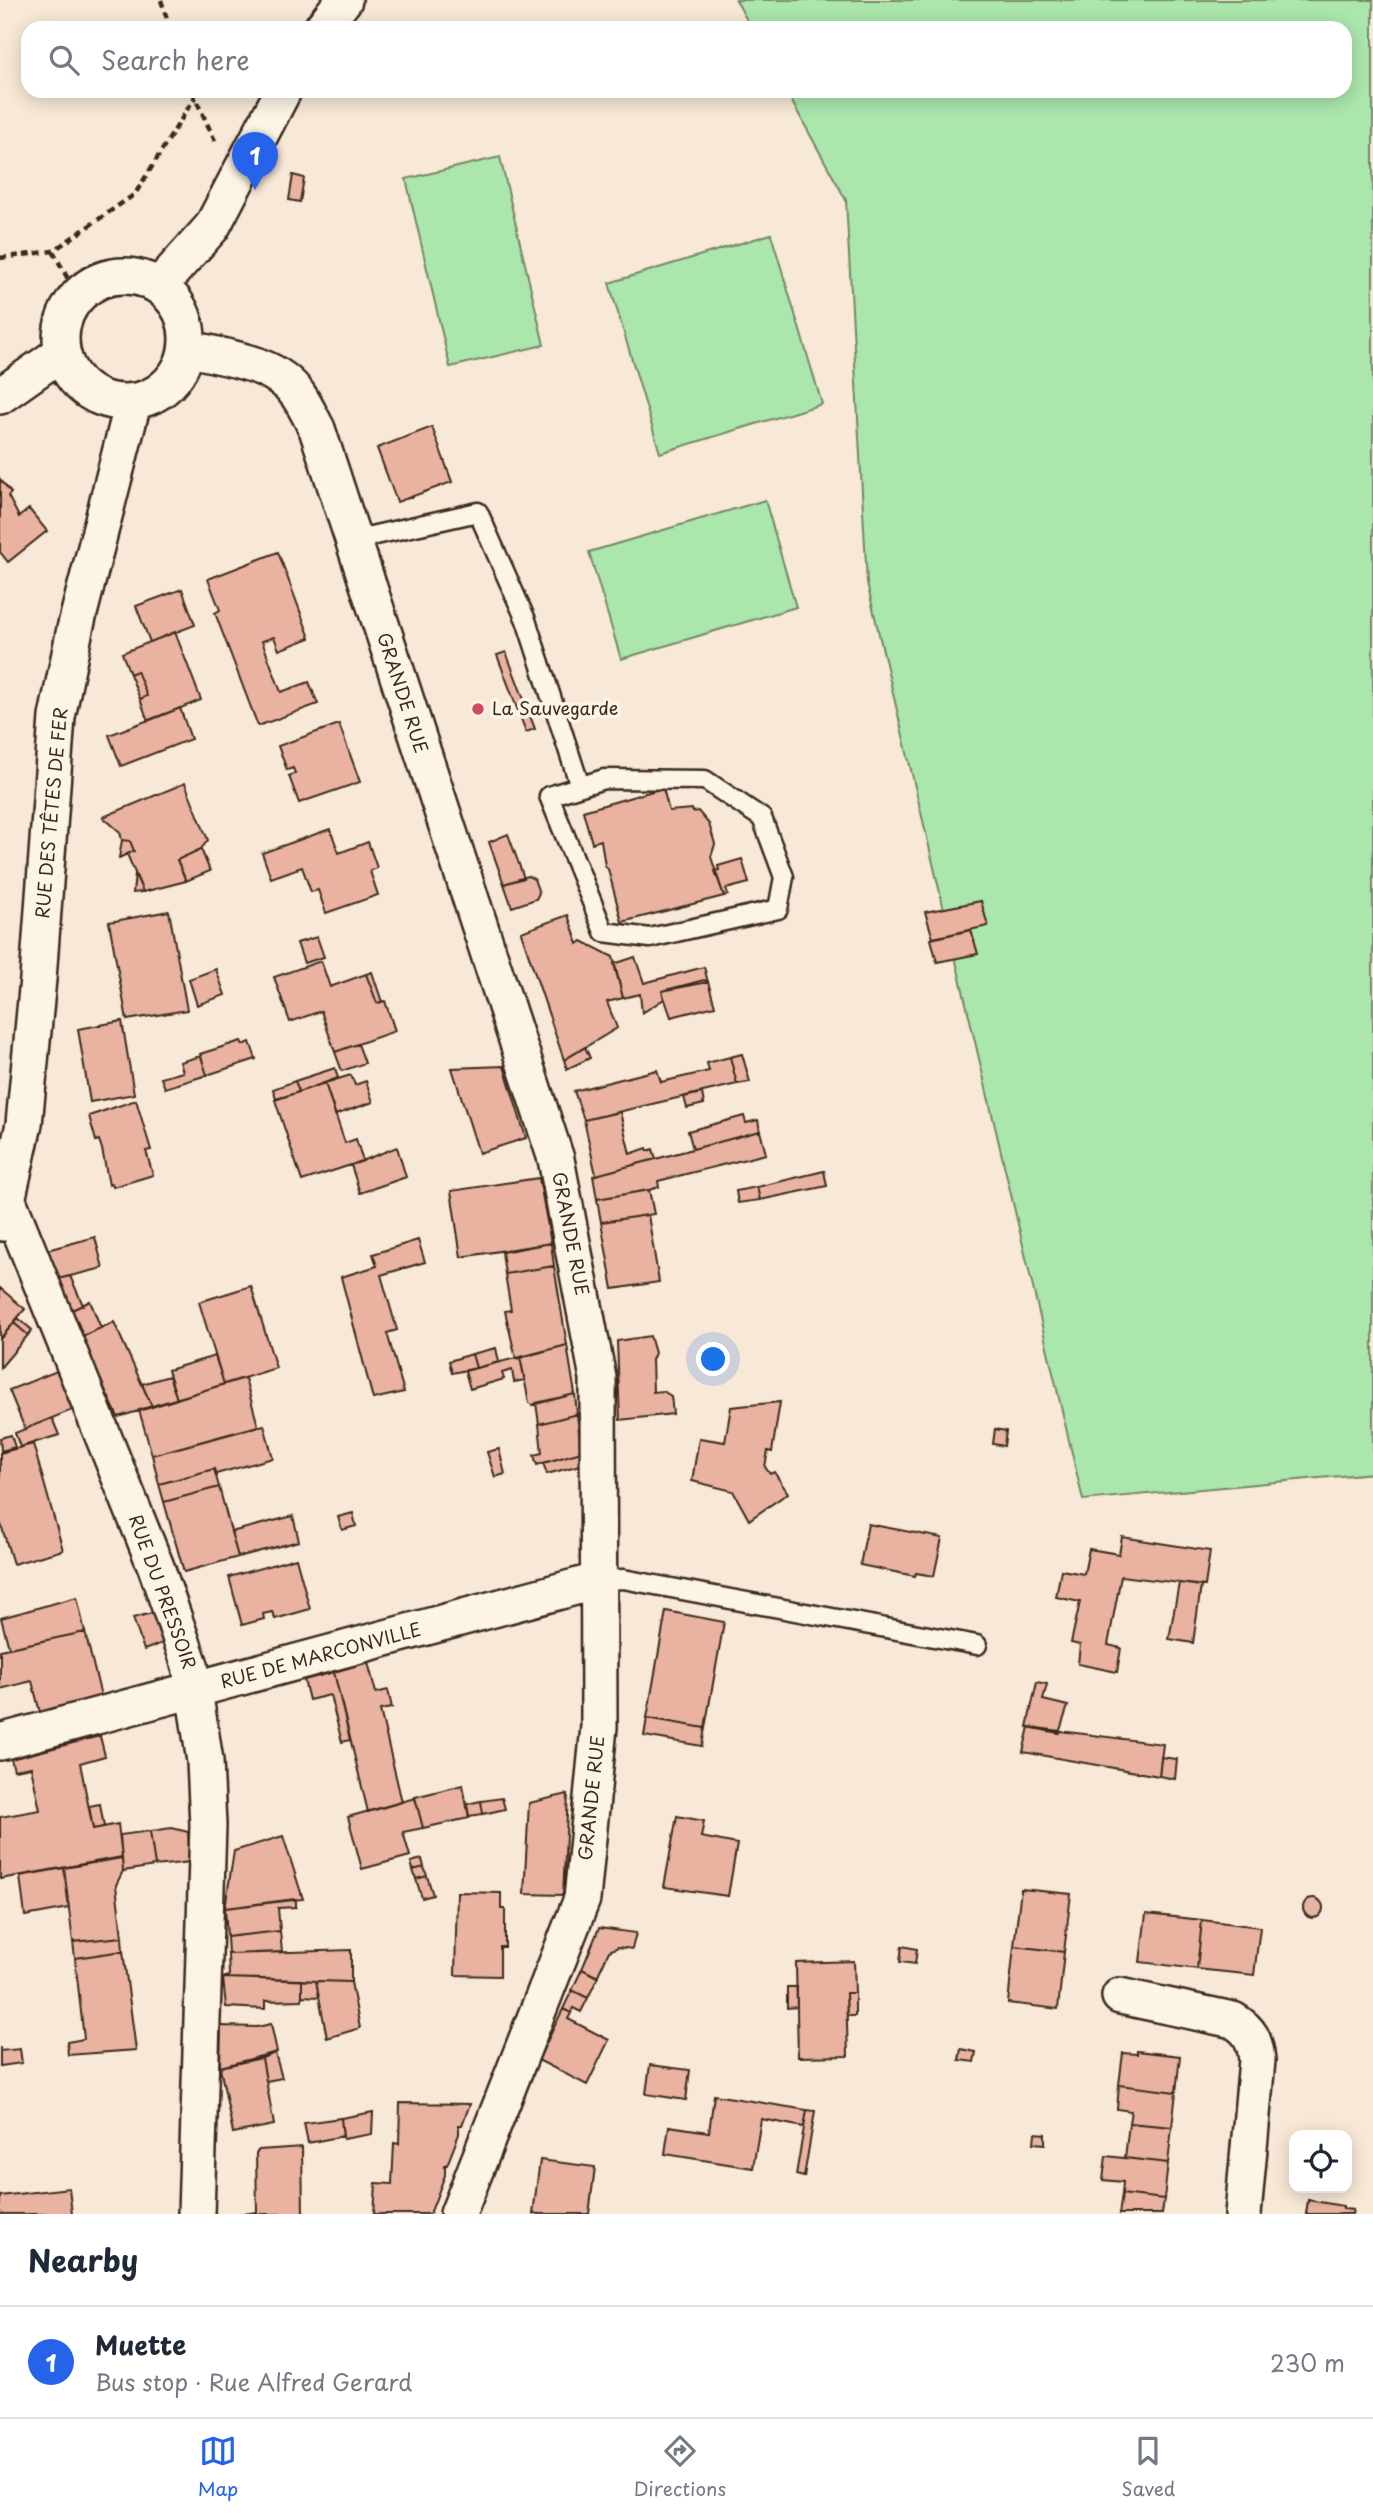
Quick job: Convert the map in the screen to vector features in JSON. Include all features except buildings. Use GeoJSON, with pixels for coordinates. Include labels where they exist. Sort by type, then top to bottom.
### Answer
{"type":"FeatureCollection","features":[{"type":"Feature","properties":{"kind":"street"},"geometry":{"type":"LineString","coordinates":[[328,21],[344,0]]}},
{"type":"Feature","properties":{"kind":"street"},"geometry":{"type":"LineString","coordinates":[[159,286],[212,227],[279,98]]}},
{"type":"Feature","properties":{"kind":"street"},"geometry":{"type":"LineString","coordinates":[[131,276],[159,286],[176,302],[186,324],[187,348],[169,385],[133,403],[101,400],[75,381],[61,353],[62,322],[77,296],[102,280],[131,276]]}},
{"type":"Feature","properties":{"kind":"street","name":"GRANDE RUE"},"geometry":{"type":"LineString","coordinates":[[187,348],[268,370],[284,379],[298,394],[317,429],[556,1159],[598,1378],[601,1580],[599,1727],[582,1899],[458,2214]]}},
{"type":"Feature","properties":{"kind":"street"},"geometry":{"type":"LineString","coordinates":[[0,396],[61,353]]}},
{"type":"Feature","properties":{"kind":"street","name":"RUE DES TÊTES DE FER"},"geometry":{"type":"LineString","coordinates":[[4,1216],[28,1085],[57,717],[75,629],[133,403]]}},
{"type":"Feature","properties":{"kind":"street","name":"RUE DU PRESSOIR"},"geometry":{"type":"LineString","coordinates":[[4,1216],[156,1567],[190,1665],[195,1690],[205,1761],[208,1825],[197,2214]]}},
{"type":"Feature","properties":{"kind":"street","name":"RUE DE MARCONVILLE"},"geometry":{"type":"LineString","coordinates":[[0,1742],[601,1580]]}},
{"type":"Feature","properties":{"kind":"street"},"geometry":{"type":"LineString","coordinates":[[1120,1996],[1233,2020],[1246,2028],[1251,2036],[1257,2060],[1243,2214]]}},
{"type":"Feature","properties":{"kind":"lane"},"geometry":{"type":"LineString","coordinates":[[353,540],[478,512],[526,620],[580,786]]}},
{"type":"Feature","properties":{"kind":"lane"},"geometry":{"type":"LineString","coordinates":[[604,779],[705,780],[762,818],[784,877],[778,909],[650,938],[604,932],[549,796],[580,786],[604,779]]}},
{"type":"Feature","properties":{"kind":"lane"},"geometry":{"type":"LineString","coordinates":[[601,1580],[623,1578],[977,1645]]}},
{"type":"Feature","properties":{"kind":"path"},"geometry":{"type":"LineString","coordinates":[[161,0],[168,21]]}},
{"type":"Feature","properties":{"kind":"path"},"geometry":{"type":"LineString","coordinates":[[0,258],[53,251],[135,194],[192,98]]}},
{"type":"Feature","properties":{"kind":"path"},"geometry":{"type":"LineString","coordinates":[[53,251],[77,296]]}},
{"type":"Feature","properties":{"kind":"green space"},"geometry":{"type":"Polygon","coordinates":[[[736,0],[1373,0],[1373,1473],[1083,1500],[867,583],[846,200],[790,98],[1352,98],[1352,21],[747,21],[736,0]]]}},
{"type":"Feature","properties":{"kind":"green space"},"geometry":{"type":"Polygon","coordinates":[[[500,157],[544,345],[450,367],[406,179],[500,157]]]}},
{"type":"Feature","properties":{"kind":"green space"},"geometry":{"type":"Polygon","coordinates":[[[771,234],[822,404],[660,453],[609,283],[771,234]]]}},
{"type":"Feature","properties":{"kind":"green space"},"geometry":{"type":"Polygon","coordinates":[[[765,500],[796,607],[621,659],[589,552],[765,500]]]}},
{"type":"Feature","properties":{"kind":"place","name":"Muette"},"geometry":{"type":"Point","coordinates":[255,190]}},
{"type":"Feature","properties":{"kind":"place","name":"La Sauvegarde"},"geometry":{"type":"Point","coordinates":[478,709]}}]}
